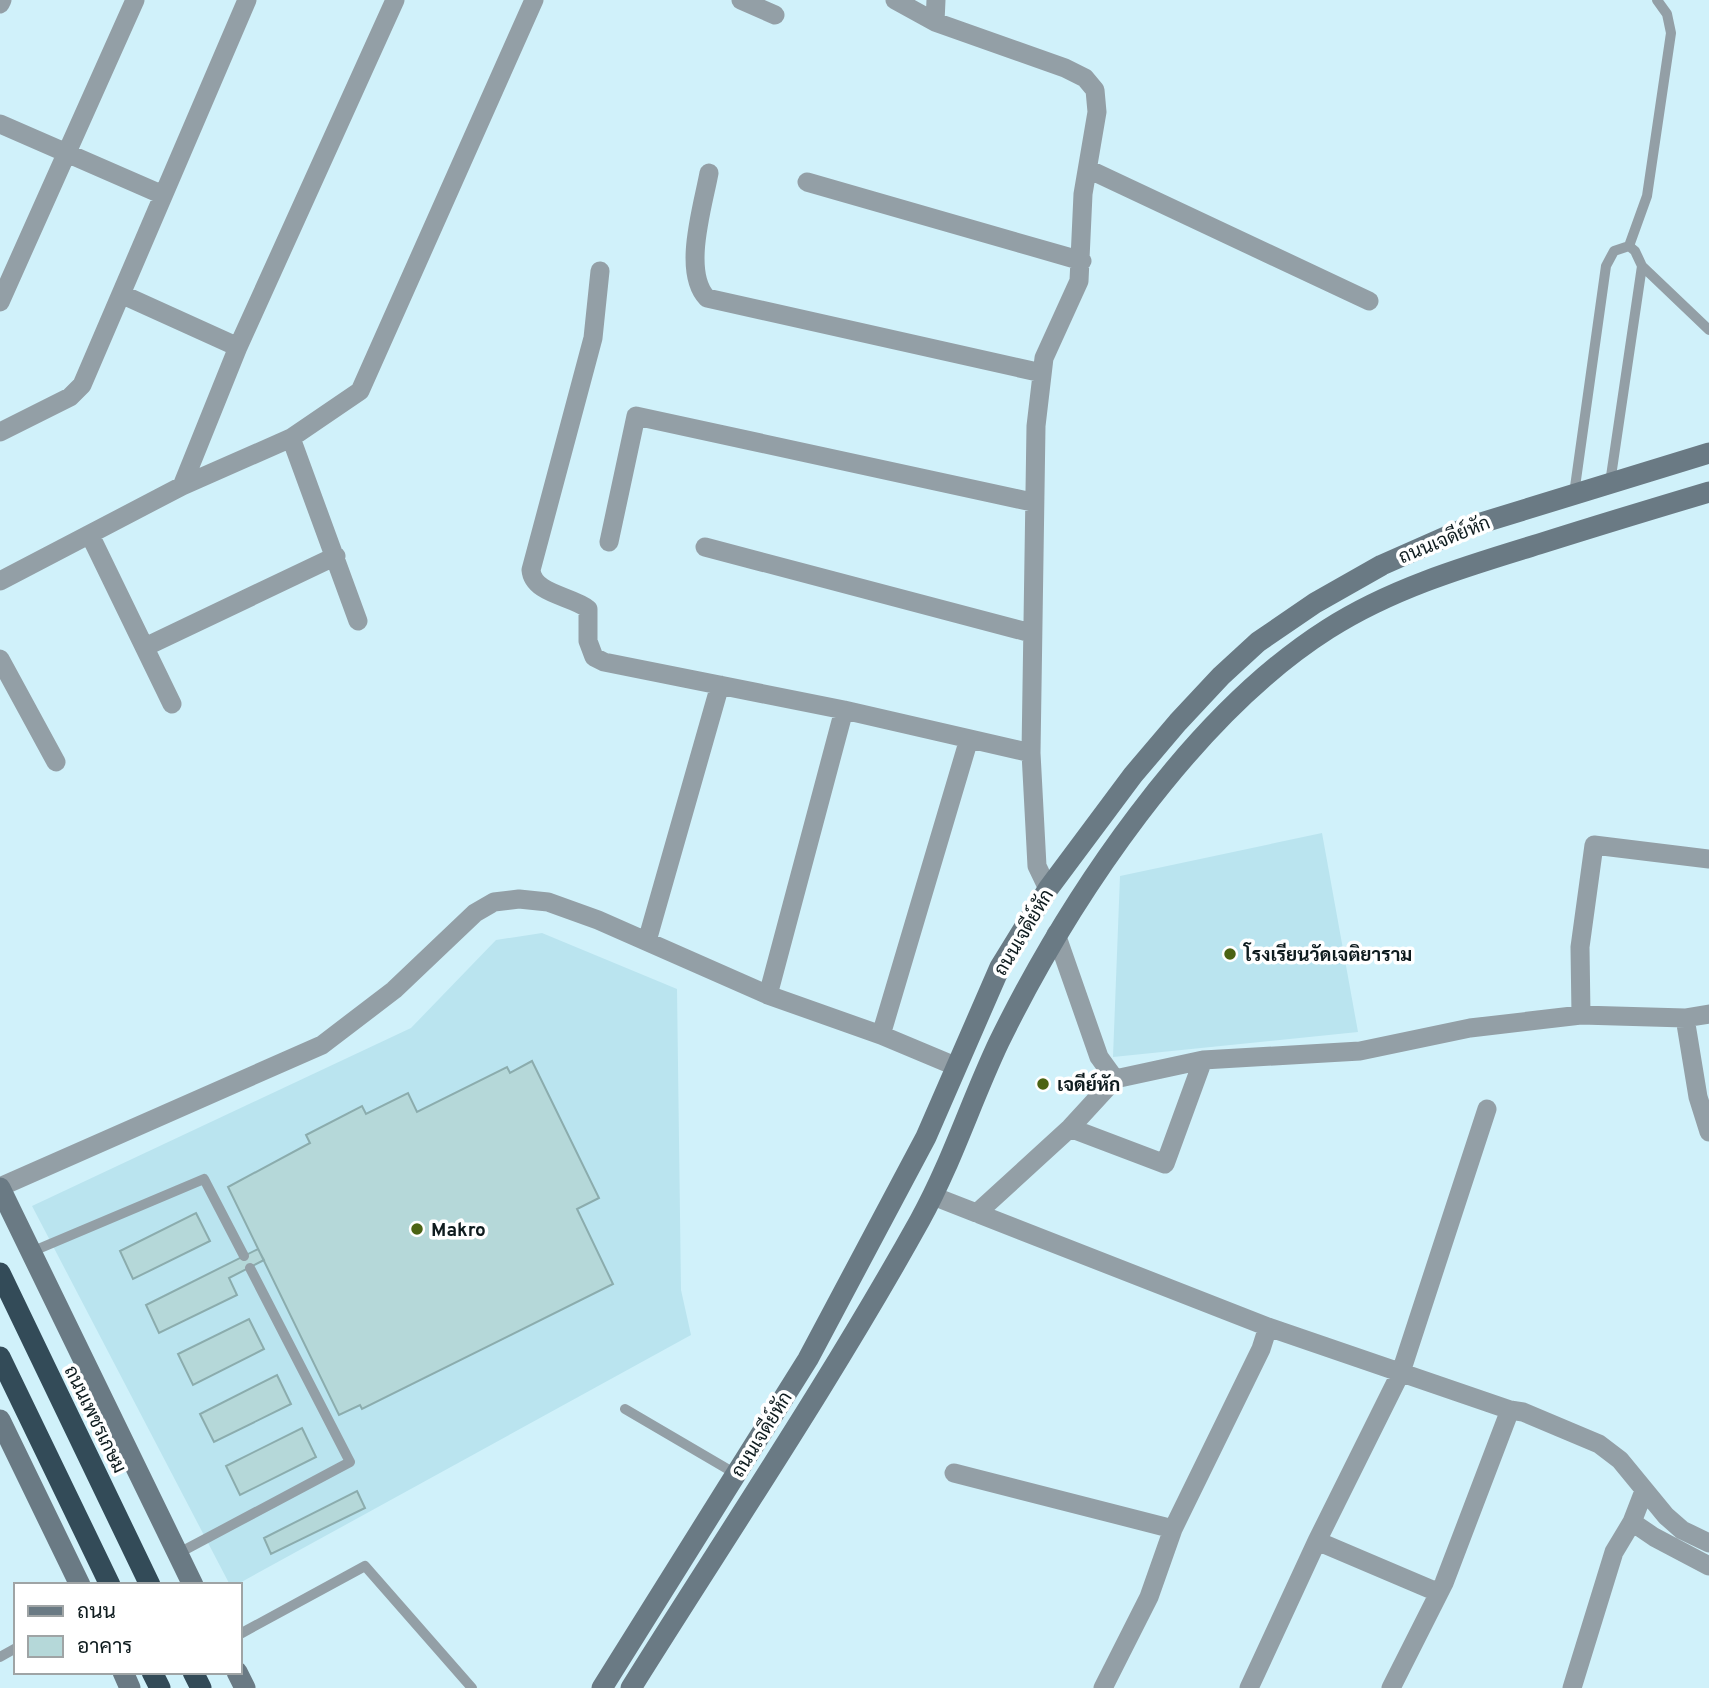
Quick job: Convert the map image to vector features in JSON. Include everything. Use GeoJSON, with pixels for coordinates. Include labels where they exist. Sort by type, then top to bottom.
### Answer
{"type":"FeatureCollection","features":[{"type":"Feature","properties":{"kind":"highway","name":"ถนนเพชรเกษม"},"geometry":{"type":"LineString","coordinates":[[0,1273],[149,1583]]}},
{"type":"Feature","properties":{"kind":"highway"},"geometry":{"type":"LineString","coordinates":[[0,1357],[109,1583]]}},
{"type":"Feature","properties":{"kind":"main road","name":"ถนนเจดีย์หัก"},"geometry":{"type":"LineString","coordinates":[[602,1688],[808,1359],[926,1137],[954,1066],[1000,967],[1048,889],[1133,775],[1178,722],[1221,676],[1258,642],[1315,603],[1382,565],[1468,527],[1709,453]]}},
{"type":"Feature","properties":{"kind":"main road","name":"ถนนเจดีย์หัก"},"geometry":{"type":"LineString","coordinates":[[631,1688],[830,1371],[933,1196],[960,1140],[998,1046],[1056,934],[1140,815],[1227,711],[1276,667],[1327,630],[1420,583],[1709,492]]}},
{"type":"Feature","properties":{"kind":"main road"},"geometry":{"type":"LineString","coordinates":[[0,1188],[192,1583]]}},
{"type":"Feature","properties":{"kind":"main road"},"geometry":{"type":"LineString","coordinates":[[0,1420],[79,1583]]}},
{"type":"Feature","properties":{"kind":"street"},"geometry":{"type":"LineString","coordinates":[[0,302],[135,0]]}},
{"type":"Feature","properties":{"kind":"street"},"geometry":{"type":"LineString","coordinates":[[0,432],[70,397],[82,385],[247,0]]}},
{"type":"Feature","properties":{"kind":"street"},"geometry":{"type":"LineString","coordinates":[[182,486],[238,347],[395,0]]}},
{"type":"Feature","properties":{"kind":"street"},"geometry":{"type":"LineString","coordinates":[[0,581],[182,486],[291,438],[360,391],[534,0]]}},
{"type":"Feature","properties":{"kind":"street"},"geometry":{"type":"LineString","coordinates":[[741,0],[775,15]]}},
{"type":"Feature","properties":{"kind":"street"},"geometry":{"type":"LineString","coordinates":[[895,0],[935,22],[1085,78],[1095,90],[1097,113],[1080,244],[1082,261],[1075,294],[1044,358],[1032,502],[1031,753],[1038,866],[1048,889]]}},
{"type":"Feature","properties":{"kind":"street"},"geometry":{"type":"LineString","coordinates":[[935,22],[936,0]]}},
{"type":"Feature","properties":{"kind":"street"},"geometry":{"type":"LineString","coordinates":[[0,124],[163,195]]}},
{"type":"Feature","properties":{"kind":"street"},"geometry":{"type":"LineString","coordinates":[[1088,169],[1369,302]]}},
{"type":"Feature","properties":{"kind":"street"},"geometry":{"type":"LineString","coordinates":[[709,173],[694,256],[699,290],[706,298],[1042,373]]}},
{"type":"Feature","properties":{"kind":"street"},"geometry":{"type":"LineString","coordinates":[[807,182],[1082,261]]}},
{"type":"Feature","properties":{"kind":"street"},"geometry":{"type":"LineString","coordinates":[[600,271],[593,338],[532,577],[540,586],[581,603],[588,609],[588,641],[594,657],[604,662],[844,710],[1031,753]]}},
{"type":"Feature","properties":{"kind":"street"},"geometry":{"type":"LineString","coordinates":[[121,294],[238,347]]}},
{"type":"Feature","properties":{"kind":"street"},"geometry":{"type":"LineString","coordinates":[[609,542],[636,416],[1032,502]]}},
{"type":"Feature","properties":{"kind":"street"},"geometry":{"type":"LineString","coordinates":[[291,438],[358,621]]}},
{"type":"Feature","properties":{"kind":"street"},"geometry":{"type":"LineString","coordinates":[[90,535],[172,704]]}},
{"type":"Feature","properties":{"kind":"street"},"geometry":{"type":"LineString","coordinates":[[705,547],[1031,633]]}},
{"type":"Feature","properties":{"kind":"street"},"geometry":{"type":"LineString","coordinates":[[145,647],[335,556]]}},
{"type":"Feature","properties":{"kind":"street"},"geometry":{"type":"LineString","coordinates":[[0,659],[56,762]]}},
{"type":"Feature","properties":{"kind":"street"},"geometry":{"type":"LineString","coordinates":[[647,941],[693,788],[720,685]]}},
{"type":"Feature","properties":{"kind":"street"},"geometry":{"type":"LineString","coordinates":[[768,995],[844,710]]}},
{"type":"Feature","properties":{"kind":"street"},"geometry":{"type":"LineString","coordinates":[[881,1035],[969,739]]}},
{"type":"Feature","properties":{"kind":"street"},"geometry":{"type":"LineString","coordinates":[[1581,1014],[1580,947],[1594,845],[1709,859]]}},
{"type":"Feature","properties":{"kind":"street"},"geometry":{"type":"LineString","coordinates":[[0,1188],[323,1045],[394,990],[475,913],[494,902],[519,899],[548,902],[647,941],[768,995],[881,1035],[954,1066]]}},
{"type":"Feature","properties":{"kind":"street"},"geometry":{"type":"LineString","coordinates":[[1056,934],[1099,1056],[1115,1079]]}},
{"type":"Feature","properties":{"kind":"street"},"geometry":{"type":"LineString","coordinates":[[977,1213],[1070,1128],[1115,1079],[1203,1059],[1360,1051],[1471,1028],[1581,1014],[1685,1018],[1709,1014]]}},
{"type":"Feature","properties":{"kind":"street"},"geometry":{"type":"LineString","coordinates":[[1685,1018],[1698,1097],[1709,1132]]}},
{"type":"Feature","properties":{"kind":"street"},"geometry":{"type":"LineString","coordinates":[[1070,1128],[1165,1164],[1203,1059]]}},
{"type":"Feature","properties":{"kind":"street"},"geometry":{"type":"LineString","coordinates":[[1249,1688],[1317,1541],[1401,1372],[1488,1109]]}},
{"type":"Feature","properties":{"kind":"street"},"geometry":{"type":"LineString","coordinates":[[933,1196],[1268,1327],[1510,1410],[1523,1412],[1599,1444],[1620,1460],[1644,1491],[1682,1530],[1709,1543]]}},
{"type":"Feature","properties":{"kind":"street"},"geometry":{"type":"LineString","coordinates":[[1103,1688],[1149,1597],[1173,1529],[1261,1349],[1268,1327]]}},
{"type":"Feature","properties":{"kind":"street"},"geometry":{"type":"LineString","coordinates":[[1391,1688],[1436,1602],[1437,1592],[1444,1583],[1510,1410]]}},
{"type":"Feature","properties":{"kind":"street"},"geometry":{"type":"LineString","coordinates":[[954,1473],[1173,1529]]}},
{"type":"Feature","properties":{"kind":"street"},"geometry":{"type":"LineString","coordinates":[[1572,1688],[1614,1552],[1632,1522],[1644,1491]]}},
{"type":"Feature","properties":{"kind":"street"},"geometry":{"type":"LineString","coordinates":[[1632,1522],[1654,1537],[1709,1566]]}},
{"type":"Feature","properties":{"kind":"street"},"geometry":{"type":"LineString","coordinates":[[1317,1541],[1437,1592]]}},
{"type":"Feature","properties":{"kind":"lane"},"geometry":{"type":"LineString","coordinates":[[1629,246],[1647,196],[1671,33],[1667,15],[1657,0]]}},
{"type":"Feature","properties":{"kind":"lane"},"geometry":{"type":"LineString","coordinates":[[1629,246],[1635,251],[1642,266],[1709,330]]}},
{"type":"Feature","properties":{"kind":"lane"},"geometry":{"type":"LineString","coordinates":[[1574,494],[1606,266],[1614,251],[1629,246]]}},
{"type":"Feature","properties":{"kind":"lane"},"geometry":{"type":"LineString","coordinates":[[1609,483],[1642,266]]}},
{"type":"Feature","properties":{"kind":"lane"},"geometry":{"type":"LineString","coordinates":[[31,1252],[204,1179],[244,1256]]}},
{"type":"Feature","properties":{"kind":"lane"},"geometry":{"type":"LineString","coordinates":[[177,1554],[350,1462],[250,1268]]}},
{"type":"Feature","properties":{"kind":"lane"},"geometry":{"type":"LineString","coordinates":[[625,1409],[736,1474]]}},
{"type":"Feature","properties":{"kind":"lane"},"geometry":{"type":"LineString","coordinates":[[242,1633],[365,1566],[472,1688]]}},
{"type":"Feature","properties":{"kind":"shaded area","name":"โรงเรียนวัดเจติยาราม"},"geometry":{"type":"Polygon","coordinates":[[[1322,833],[1358,1032],[1113,1057],[1120,876],[1322,833]]]}},
{"type":"Feature","properties":{"kind":"shaded area"},"geometry":{"type":"Polygon","coordinates":[[[542,933],[677,989],[681,1290],[691,1335],[240,1583],[229,1583],[32,1206],[411,1028],[496,940],[542,933]]]}},
{"type":"Feature","properties":{"kind":"building","name":"Makro"},"geometry":{"type":"Polygon","coordinates":[[[532,1061],[599,1198],[577,1209],[613,1284],[362,1409],[360,1405],[339,1415],[228,1187],[310,1143],[306,1135],[362,1106],[366,1114],[408,1093],[417,1112],[507,1067],[510,1073],[532,1061]]]}},
{"type":"Feature","properties":{"kind":"building"},"geometry":{"type":"Polygon","coordinates":[[[196,1213],[210,1241],[133,1279],[120,1251],[196,1213]]]}},
{"type":"Feature","properties":{"kind":"building"},"geometry":{"type":"Polygon","coordinates":[[[258,1249],[264,1260],[229,1278],[237,1295],[159,1333],[146,1305],[258,1249]]]}},
{"type":"Feature","properties":{"kind":"building"},"geometry":{"type":"Polygon","coordinates":[[[249,1319],[264,1349],[193,1385],[178,1354],[249,1319]]]}},
{"type":"Feature","properties":{"kind":"building"},"geometry":{"type":"Polygon","coordinates":[[[277,1375],[291,1404],[214,1442],[200,1414],[277,1375]]]}},
{"type":"Feature","properties":{"kind":"building"},"geometry":{"type":"Polygon","coordinates":[[[302,1428],[316,1457],[240,1495],[226,1466],[302,1428]]]}},
{"type":"Feature","properties":{"kind":"building"},"geometry":{"type":"Polygon","coordinates":[[[357,1491],[365,1508],[271,1554],[264,1538],[357,1491]]]}},
{"type":"Feature","properties":{"kind":"place","name":"โรงเรียนวัดเจติยาราม"},"geometry":{"type":"Point","coordinates":[1230,954]}},
{"type":"Feature","properties":{"kind":"place","name":"เจดีย์หัก"},"geometry":{"type":"Point","coordinates":[1043,1084]}},
{"type":"Feature","properties":{"kind":"place","name":"Makro"},"geometry":{"type":"Point","coordinates":[417,1229]}}]}
